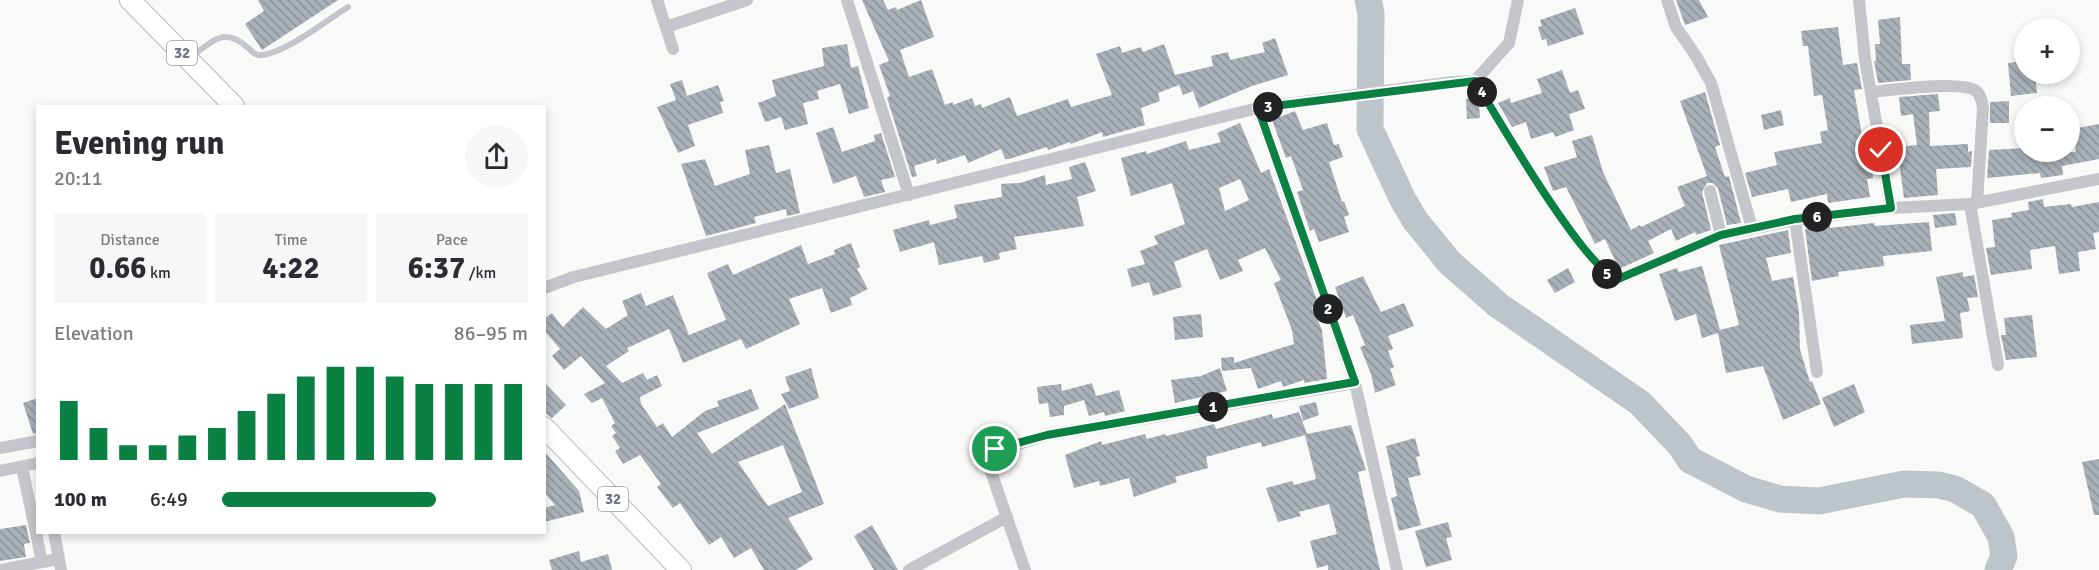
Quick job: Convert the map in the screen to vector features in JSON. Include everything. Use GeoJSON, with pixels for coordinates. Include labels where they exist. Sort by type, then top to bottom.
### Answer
{"type":"FeatureCollection","features":[{"type":"Feature","properties":{"kind":"highway","name":"32"},"geometry":{"type":"LineString","coordinates":[[130,0],[233,105]]}},
{"type":"Feature","properties":{"kind":"highway","name":"32"},"geometry":{"type":"LineString","coordinates":[[546,429],[681,570]]}},
{"type":"Feature","properties":{"kind":"street"},"geometry":{"type":"LineString","coordinates":[[657,0],[673,49]]}},
{"type":"Feature","properties":{"kind":"street"},"geometry":{"type":"LineString","coordinates":[[666,27],[725,3],[747,0]]}},
{"type":"Feature","properties":{"kind":"street"},"geometry":{"type":"LineString","coordinates":[[847,0],[909,195]]}},
{"type":"Feature","properties":{"kind":"street"},"geometry":{"type":"LineString","coordinates":[[546,287],[574,277],[1258,108],[1452,82],[1475,81],[1509,43],[1518,0]]}},
{"type":"Feature","properties":{"kind":"street"},"geometry":{"type":"LineString","coordinates":[[1667,0],[1676,27],[1711,83],[1752,228]]}},
{"type":"Feature","properties":{"kind":"street"},"geometry":{"type":"LineString","coordinates":[[1859,0],[1871,92],[1891,208]]}},
{"type":"Feature","properties":{"kind":"street"},"geometry":{"type":"LineString","coordinates":[[1475,81],[1541,191],[1603,271],[1618,279],[1721,235],[1795,219],[1891,208],[1974,204],[2099,179]]}},
{"type":"Feature","properties":{"kind":"street"},"geometry":{"type":"LineString","coordinates":[[1871,92],[1937,86],[1974,89],[1979,94],[1983,108],[1974,204],[1998,365]]}},
{"type":"Feature","properties":{"kind":"street"},"geometry":{"type":"LineString","coordinates":[[1258,108],[1355,382],[1397,570]]}},
{"type":"Feature","properties":{"kind":"street"},"geometry":{"type":"LineString","coordinates":[[1710,191],[1721,235]]}},
{"type":"Feature","properties":{"kind":"street"},"geometry":{"type":"LineString","coordinates":[[1795,219],[1816,372]]}},
{"type":"Feature","properties":{"kind":"street"},"geometry":{"type":"LineString","coordinates":[[1025,570],[987,460],[988,453],[995,449],[1047,435],[1355,382]]}},
{"type":"Feature","properties":{"kind":"street"},"geometry":{"type":"LineString","coordinates":[[0,448],[36,442]]}},
{"type":"Feature","properties":{"kind":"street"},"geometry":{"type":"LineString","coordinates":[[0,471],[36,464]]}},
{"type":"Feature","properties":{"kind":"street"},"geometry":{"type":"LineString","coordinates":[[22,467],[36,534]]}},
{"type":"Feature","properties":{"kind":"street"},"geometry":{"type":"LineString","coordinates":[[909,570],[1007,517]]}},
{"type":"Feature","properties":{"kind":"street"},"geometry":{"type":"LineString","coordinates":[[36,534],[42,562]]}},
{"type":"Feature","properties":{"kind":"street"},"geometry":{"type":"LineString","coordinates":[[1,570],[42,562],[60,564],[54,534]]}},
{"type":"Feature","properties":{"kind":"lane"},"geometry":{"type":"LineString","coordinates":[[188,59],[221,36],[232,36],[256,55],[265,55],[282,48],[348,7]]}},
{"type":"Feature","properties":{"kind":"building"},"geometry":{"type":"Polygon","coordinates":[[[258,0],[338,0],[262,50],[245,24],[264,11],[258,0]]]}},
{"type":"Feature","properties":{"kind":"building"},"geometry":{"type":"Polygon","coordinates":[[[862,0],[883,0],[888,10],[896,7],[897,10],[921,0],[934,37],[900,50],[909,77],[932,69],[945,105],[953,102],[953,105],[972,98],[975,106],[981,104],[982,108],[1010,97],[1017,116],[1068,99],[1071,107],[1112,95],[1096,54],[1120,46],[1122,53],[1141,47],[1143,52],[1164,44],[1175,75],[1213,66],[1211,56],[1228,52],[1230,60],[1265,52],[1262,43],[1275,38],[1288,75],[1252,86],[1199,108],[1193,91],[1183,95],[1179,85],[1158,93],[1160,101],[1141,108],[1145,125],[1103,137],[1102,132],[1071,144],[1070,142],[1048,150],[1047,147],[1009,159],[1005,159],[1001,149],[968,163],[965,155],[937,164],[936,159],[914,166],[917,176],[912,177],[879,65],[889,61],[862,0]]]}},
{"type":"Feature","properties":{"kind":"building"},"geometry":{"type":"Polygon","coordinates":[[[1676,0],[1699,0],[1708,17],[1685,25],[1676,0]]]}},
{"type":"Feature","properties":{"kind":"building"},"geometry":{"type":"Polygon","coordinates":[[[1575,8],[1584,34],[1548,46],[1546,39],[1542,40],[1538,27],[1542,26],[1540,20],[1575,8]]]}},
{"type":"Feature","properties":{"kind":"building"},"geometry":{"type":"Polygon","coordinates":[[[1900,17],[1902,64],[1910,64],[1911,80],[1878,83],[1874,61],[1876,61],[1875,44],[1880,44],[1878,20],[1900,17]]]}},
{"type":"Feature","properties":{"kind":"building"},"geometry":{"type":"Polygon","coordinates":[[[1838,27],[1843,65],[1857,63],[1862,89],[1854,90],[1863,141],[1870,141],[1873,178],[1867,179],[1870,197],[1828,203],[1827,194],[1791,202],[1788,189],[1752,197],[1745,173],[1777,165],[1774,152],[1822,143],[1820,132],[1828,130],[1822,95],[1814,96],[1808,46],[1803,46],[1801,31],[1838,27]]]}},
{"type":"Feature","properties":{"kind":"building"},"geometry":{"type":"Polygon","coordinates":[[[847,44],[851,68],[858,66],[869,108],[849,114],[840,84],[817,91],[819,99],[803,103],[808,124],[785,130],[781,117],[765,122],[758,103],[776,96],[772,80],[824,66],[822,48],[847,44]]]}},
{"type":"Feature","properties":{"kind":"building"},"geometry":{"type":"Polygon","coordinates":[[[2014,62],[2014,84],[2036,84],[2037,93],[2011,96],[2008,63],[2014,62]]]}},
{"type":"Feature","properties":{"kind":"building"},"geometry":{"type":"Polygon","coordinates":[[[1562,70],[1570,93],[1578,90],[1585,109],[1569,114],[1574,130],[1555,137],[1553,132],[1531,139],[1526,122],[1512,127],[1498,103],[1510,98],[1511,103],[1542,93],[1537,79],[1562,70]]]}},
{"type":"Feature","properties":{"kind":"building"},"geometry":{"type":"Polygon","coordinates":[[[682,80],[687,96],[718,85],[724,101],[720,102],[723,113],[688,125],[695,146],[678,153],[657,107],[676,100],[670,84],[682,80]]]}},
{"type":"Feature","properties":{"kind":"building"},"geometry":{"type":"Polygon","coordinates":[[[1705,92],[1720,145],[1715,147],[1725,177],[1729,176],[1741,223],[1727,225],[1718,188],[1713,183],[1707,183],[1702,192],[1711,230],[1696,235],[1695,232],[1676,241],[1671,229],[1648,241],[1654,253],[1619,269],[1605,239],[1595,244],[1566,187],[1553,191],[1544,167],[1577,157],[1572,141],[1592,135],[1603,172],[1631,230],[1640,225],[1641,227],[1685,206],[1677,187],[1707,176],[1680,101],[1705,92]]]}},
{"type":"Feature","properties":{"kind":"building"},"geometry":{"type":"Polygon","coordinates":[[[1938,94],[1940,111],[1929,112],[1930,146],[1968,144],[1968,152],[1972,151],[1971,167],[1936,169],[1938,195],[1904,198],[1897,147],[1917,145],[1913,114],[1901,116],[1899,97],[1938,94]]]}},
{"type":"Feature","properties":{"kind":"building"},"geometry":{"type":"Polygon","coordinates":[[[1476,98],[1480,118],[1467,119],[1466,99],[1476,98]]]}},
{"type":"Feature","properties":{"kind":"building"},"geometry":{"type":"Polygon","coordinates":[[[2009,101],[2009,123],[1990,123],[1990,102],[2009,101]]]}},
{"type":"Feature","properties":{"kind":"building"},"geometry":{"type":"Polygon","coordinates":[[[1781,110],[1784,125],[1764,130],[1761,115],[1781,110]]]}},
{"type":"Feature","properties":{"kind":"building"},"geometry":{"type":"Polygon","coordinates":[[[1295,111],[1303,130],[1327,123],[1334,145],[1339,144],[1343,157],[1329,162],[1342,202],[1344,201],[1349,215],[1344,217],[1349,232],[1319,242],[1314,229],[1310,231],[1297,192],[1303,190],[1291,156],[1286,158],[1272,120],[1295,111]]]}},
{"type":"Feature","properties":{"kind":"building"},"geometry":{"type":"Polygon","coordinates":[[[1240,123],[1261,173],[1269,169],[1318,303],[1312,308],[1322,330],[1327,379],[1304,383],[1304,380],[1283,387],[1281,381],[1258,389],[1251,368],[1222,371],[1221,358],[1234,357],[1234,363],[1294,344],[1292,330],[1274,283],[1281,280],[1265,248],[1238,260],[1243,271],[1220,280],[1207,249],[1174,262],[1182,287],[1153,296],[1149,282],[1132,287],[1127,269],[1145,264],[1140,251],[1158,244],[1154,236],[1185,224],[1172,183],[1131,196],[1121,158],[1146,151],[1147,154],[1186,141],[1189,150],[1221,142],[1217,133],[1240,123]],[[1240,179],[1219,188],[1225,211],[1249,200],[1240,179]]]}},
{"type":"Feature","properties":{"kind":"building"},"geometry":{"type":"Polygon","coordinates":[[[2099,124],[2099,159],[2062,166],[2063,175],[2041,178],[2040,173],[1987,178],[1989,150],[2014,149],[2014,162],[2080,162],[2080,128],[2099,124]]]}},
{"type":"Feature","properties":{"kind":"building"},"geometry":{"type":"Polygon","coordinates":[[[833,127],[842,152],[875,141],[874,135],[881,133],[895,177],[881,180],[885,192],[864,197],[856,176],[833,184],[816,133],[833,127]]]}},
{"type":"Feature","properties":{"kind":"building"},"geometry":{"type":"Polygon","coordinates":[[[769,145],[776,173],[790,169],[800,213],[787,216],[786,209],[754,217],[756,223],[706,236],[681,164],[705,159],[715,186],[750,174],[745,150],[769,145]]]}},
{"type":"Feature","properties":{"kind":"building"},"geometry":{"type":"Polygon","coordinates":[[[1085,162],[1096,191],[1077,197],[1084,226],[1014,237],[1017,249],[999,253],[1000,259],[984,263],[982,256],[939,265],[934,242],[900,252],[893,230],[929,220],[930,225],[957,218],[954,205],[1002,197],[1001,184],[1020,183],[1045,175],[1046,185],[1072,179],[1069,167],[1085,162]]]}},
{"type":"Feature","properties":{"kind":"building"},"geometry":{"type":"Polygon","coordinates":[[[2043,199],[2044,207],[2071,204],[2072,207],[2099,202],[2099,232],[2093,233],[2096,249],[2078,252],[2080,271],[2059,274],[2055,246],[2030,250],[2032,269],[1991,275],[1986,248],[1995,247],[1992,220],[2012,217],[2011,213],[2029,210],[2028,202],[2043,199]]]}},
{"type":"Feature","properties":{"kind":"building"},"geometry":{"type":"Polygon","coordinates":[[[1955,213],[1957,225],[1935,228],[1933,215],[1955,213]]]}},
{"type":"Feature","properties":{"kind":"building"},"geometry":{"type":"Polygon","coordinates":[[[1929,222],[1932,251],[1883,256],[1884,266],[1838,272],[1839,276],[1812,281],[1805,229],[1830,224],[1830,228],[1874,223],[1875,226],[1929,222]]]}},
{"type":"Feature","properties":{"kind":"building"},"geometry":{"type":"Polygon","coordinates":[[[1788,230],[1791,253],[1766,258],[1772,281],[1793,277],[1799,312],[1800,350],[1810,382],[1812,381],[1821,404],[1783,420],[1763,366],[1726,373],[1718,333],[1702,338],[1696,314],[1675,321],[1659,274],[1677,268],[1679,272],[1702,266],[1720,330],[1739,325],[1719,245],[1788,230]]]}},
{"type":"Feature","properties":{"kind":"building"},"geometry":{"type":"Polygon","coordinates":[[[851,243],[860,267],[857,269],[868,289],[850,298],[852,305],[831,313],[822,288],[789,299],[800,324],[746,349],[741,339],[683,363],[669,329],[627,348],[629,351],[606,366],[622,383],[643,373],[647,380],[657,375],[662,386],[640,397],[641,404],[657,427],[663,423],[672,437],[705,411],[719,406],[717,401],[751,389],[759,409],[697,433],[712,454],[785,404],[824,504],[788,518],[813,559],[796,570],[764,570],[751,548],[734,558],[721,537],[709,545],[680,503],[673,508],[657,487],[661,484],[640,455],[623,464],[615,451],[620,448],[612,436],[616,433],[611,426],[615,423],[602,398],[592,403],[584,394],[605,383],[581,356],[564,370],[552,356],[560,349],[546,332],[546,318],[552,313],[563,327],[583,307],[606,329],[628,315],[622,301],[641,293],[646,306],[673,295],[689,335],[726,320],[707,273],[728,264],[733,275],[801,245],[808,264],[835,254],[834,250],[851,243]],[[783,445],[738,462],[768,506],[802,492],[783,445]]]}},
{"type":"Feature","properties":{"kind":"building"},"geometry":{"type":"Polygon","coordinates":[[[1568,268],[1575,282],[1555,293],[1547,280],[1568,268]]]}},
{"type":"Feature","properties":{"kind":"building"},"geometry":{"type":"Polygon","coordinates":[[[1963,272],[1963,277],[1974,275],[1978,297],[1967,298],[1970,311],[1960,313],[1963,338],[1912,344],[1910,325],[1945,321],[1936,277],[1963,272]]]}},
{"type":"Feature","properties":{"kind":"building"},"geometry":{"type":"Polygon","coordinates":[[[1363,276],[1381,312],[1404,303],[1414,326],[1388,336],[1393,349],[1388,351],[1394,367],[1390,369],[1396,385],[1375,393],[1371,374],[1360,347],[1365,345],[1353,315],[1346,318],[1335,287],[1363,276]]]}},
{"type":"Feature","properties":{"kind":"building"},"geometry":{"type":"Polygon","coordinates":[[[1201,314],[1203,337],[1175,340],[1173,317],[1201,314]]]}},
{"type":"Feature","properties":{"kind":"building"},"geometry":{"type":"Polygon","coordinates":[[[2032,315],[2037,357],[2006,360],[2001,335],[2006,335],[2004,318],[2032,315]]]}},
{"type":"Feature","properties":{"kind":"building"},"geometry":{"type":"Polygon","coordinates":[[[811,368],[819,398],[789,409],[781,394],[790,391],[785,377],[811,368]]]}},
{"type":"Feature","properties":{"kind":"building"},"geometry":{"type":"Polygon","coordinates":[[[1220,368],[1227,391],[1175,403],[1171,380],[1201,376],[1220,368]]]}},
{"type":"Feature","properties":{"kind":"building"},"geometry":{"type":"Polygon","coordinates":[[[1092,383],[1096,396],[1119,390],[1125,411],[1105,416],[1104,412],[1089,416],[1084,400],[1064,406],[1064,415],[1050,417],[1048,403],[1039,404],[1037,387],[1061,384],[1062,391],[1092,383]]]}},
{"type":"Feature","properties":{"kind":"building"},"geometry":{"type":"Polygon","coordinates":[[[546,384],[566,405],[552,418],[546,414],[546,384]]]}},
{"type":"Feature","properties":{"kind":"building"},"geometry":{"type":"Polygon","coordinates":[[[1854,384],[1865,412],[1834,427],[1822,398],[1854,384]]]}},
{"type":"Feature","properties":{"kind":"building"},"geometry":{"type":"Polygon","coordinates":[[[36,399],[36,433],[33,434],[23,403],[36,399]]]}},
{"type":"Feature","properties":{"kind":"building"},"geometry":{"type":"Polygon","coordinates":[[[1316,402],[1319,415],[1303,421],[1299,406],[1316,402]]]}},
{"type":"Feature","properties":{"kind":"building"},"geometry":{"type":"Polygon","coordinates":[[[1299,412],[1307,434],[1351,425],[1366,470],[1358,472],[1380,570],[1328,570],[1328,565],[1317,568],[1310,541],[1337,534],[1329,504],[1299,512],[1301,516],[1278,522],[1266,488],[1292,481],[1294,485],[1316,479],[1305,435],[1262,447],[1261,442],[1206,457],[1208,468],[1175,477],[1177,482],[1134,497],[1129,478],[1100,486],[1099,481],[1074,488],[1065,455],[1101,441],[1102,445],[1145,434],[1147,439],[1214,424],[1216,429],[1272,414],[1273,419],[1299,412]]]}},
{"type":"Feature","properties":{"kind":"building"},"geometry":{"type":"Polygon","coordinates":[[[1415,438],[1420,456],[1416,457],[1421,475],[1408,478],[1421,525],[1399,531],[1391,498],[1397,496],[1386,446],[1415,438]]]}},
{"type":"Feature","properties":{"kind":"building"},"geometry":{"type":"Polygon","coordinates":[[[546,453],[579,491],[584,512],[546,522],[546,507],[555,505],[546,494],[546,453]]]}},
{"type":"Feature","properties":{"kind":"building"},"geometry":{"type":"Polygon","coordinates":[[[2099,459],[2099,515],[2094,515],[2082,462],[2099,459]]]}},
{"type":"Feature","properties":{"kind":"building"},"geometry":{"type":"Polygon","coordinates":[[[1448,522],[1452,537],[1446,538],[1452,560],[1426,567],[1415,531],[1448,522]]]}},
{"type":"Feature","properties":{"kind":"building"},"geometry":{"type":"Polygon","coordinates":[[[26,525],[30,543],[24,544],[26,557],[0,561],[0,529],[26,525]]]}},
{"type":"Feature","properties":{"kind":"building"},"geometry":{"type":"Polygon","coordinates":[[[872,525],[898,570],[874,570],[854,536],[872,525]]]}},
{"type":"Feature","properties":{"kind":"building"},"geometry":{"type":"Polygon","coordinates":[[[579,551],[581,562],[608,554],[612,570],[552,570],[549,560],[579,551]]]}},
{"type":"Feature","properties":{"kind":"waterway"},"geometry":{"type":"LineString","coordinates":[[1368,0],[1371,13],[1370,129],[1403,200],[1415,220],[1449,262],[1498,305],[1640,403],[1680,445],[1690,460],[1746,489],[1780,499],[1819,501],[1904,484],[1939,485],[1955,489],[1983,505],[2001,537],[2004,556],[1998,570]]}},
{"type":"Feature","properties":{"kind":"route"},"geometry":{"type":"LineString","coordinates":[[995,449],[1047,435],[1355,382],[1258,108],[1452,82],[1475,81],[1541,191],[1603,271],[1618,279],[1721,235],[1795,219],[1891,208],[1881,150]]}}]}
